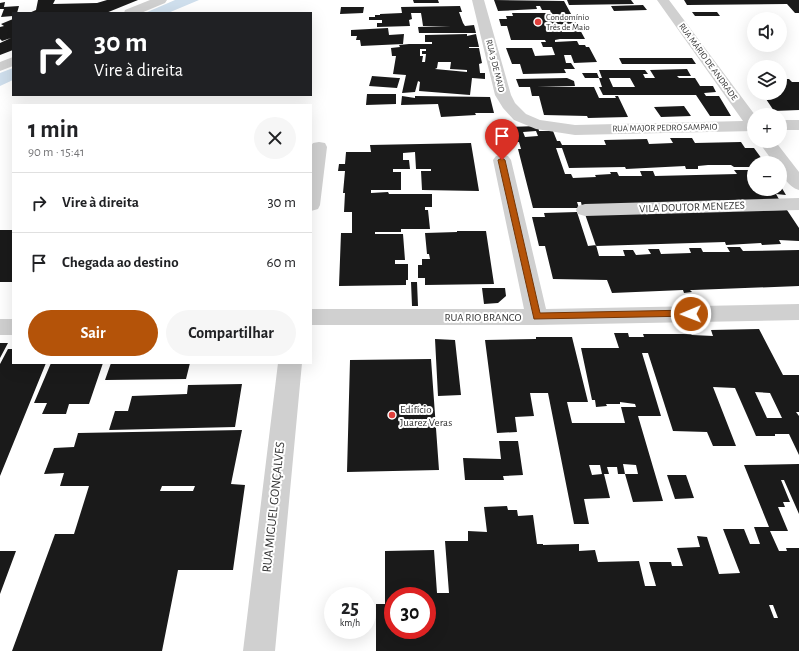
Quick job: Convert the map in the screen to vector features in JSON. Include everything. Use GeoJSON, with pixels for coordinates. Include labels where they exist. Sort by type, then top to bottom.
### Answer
{"type":"FeatureCollection","features":[{"type":"Feature","properties":{"kind":"street"},"geometry":{"type":"LineString","coordinates":[[132,12],[161,0]]}},
{"type":"Feature","properties":{"kind":"street","name":"RUA 3 DE MAIO"},"geometry":{"type":"LineString","coordinates":[[478,0],[503,96],[508,105],[520,117],[536,124],[575,130]]}},
{"type":"Feature","properties":{"kind":"street","name":"RUA MÁRIO DE ANDRADE"},"geometry":{"type":"LineString","coordinates":[[663,0],[747,115]]}},
{"type":"Feature","properties":{"kind":"street"},"geometry":{"type":"LineString","coordinates":[[0,67],[12,62]]}},
{"type":"Feature","properties":{"kind":"street","name":"RUA MAJOR PEDRO SAMPAIO"},"geometry":{"type":"LineString","coordinates":[[575,130],[747,125]]}},
{"type":"Feature","properties":{"kind":"street"},"geometry":{"type":"LineString","coordinates":[[787,125],[799,125]]}},
{"type":"Feature","properties":{"kind":"street"},"geometry":{"type":"LineString","coordinates":[[312,198],[319,147]]}},
{"type":"Feature","properties":{"kind":"street"},"geometry":{"type":"LineString","coordinates":[[771,148],[799,184]]}},
{"type":"Feature","properties":{"kind":"street"},"geometry":{"type":"LineString","coordinates":[[502,160],[537,317]]}},
{"type":"Feature","properties":{"kind":"street","name":"VILA DOUTOR MENEZES"},"geometry":{"type":"LineString","coordinates":[[585,210],[799,204]]}},
{"type":"Feature","properties":{"kind":"street","name":"RUA RIO BRANCO"},"geometry":{"type":"LineString","coordinates":[[312,317],[537,317],[799,312]]}},
{"type":"Feature","properties":{"kind":"street"},"geometry":{"type":"LineString","coordinates":[[0,327],[12,327]]}},
{"type":"Feature","properties":{"kind":"street","name":"RUA MIGUEL GONÇALVES"},"geometry":{"type":"LineString","coordinates":[[259,651],[290,364]]}},
{"type":"Feature","properties":{"kind":"water"},"geometry":{"type":"Polygon","coordinates":[[[175,0],[199,0],[170,12],[147,12],[175,0]]]}},
{"type":"Feature","properties":{"kind":"water"},"geometry":{"type":"Polygon","coordinates":[[[12,68],[12,80],[0,86],[0,73],[12,68]]]}},
{"type":"Feature","properties":{"kind":"building"},"geometry":{"type":"Polygon","coordinates":[[[38,0],[55,0],[53,4],[97,3],[107,0],[138,0],[108,12],[31,12],[36,10],[38,0]]]}},
{"type":"Feature","properties":{"kind":"building"},"geometry":{"type":"Polygon","coordinates":[[[413,0],[438,0],[439,3],[414,3],[413,0]]]}},
{"type":"Feature","properties":{"kind":"building"},"geometry":{"type":"Polygon","coordinates":[[[494,0],[564,1],[576,23],[557,25],[558,27],[564,28],[560,28],[562,32],[573,32],[571,28],[579,28],[585,39],[560,39],[555,40],[555,42],[577,41],[579,45],[589,47],[597,62],[574,63],[571,55],[564,55],[566,63],[571,63],[575,69],[564,69],[566,73],[523,74],[520,64],[512,64],[506,48],[532,48],[535,56],[555,55],[552,47],[543,47],[541,42],[546,42],[545,40],[511,40],[507,26],[501,26],[499,19],[507,19],[506,16],[513,16],[512,13],[551,13],[550,10],[542,10],[540,6],[536,6],[537,9],[498,11],[494,0]]]}},
{"type":"Feature","properties":{"kind":"building"},"geometry":{"type":"Polygon","coordinates":[[[567,0],[631,0],[634,4],[569,5],[567,0]]]}},
{"type":"Feature","properties":{"kind":"building"},"geometry":{"type":"Polygon","coordinates":[[[684,0],[799,0],[799,13],[795,13],[787,4],[687,5],[684,0]]]}},
{"type":"Feature","properties":{"kind":"building"},"geometry":{"type":"Polygon","coordinates":[[[5,2],[4,7],[19,6],[17,12],[12,12],[12,16],[1,17],[4,9],[0,9],[0,3],[5,2]]]}},
{"type":"Feature","properties":{"kind":"building"},"geometry":{"type":"Polygon","coordinates":[[[643,5],[647,10],[614,11],[611,6],[643,5]]]}},
{"type":"Feature","properties":{"kind":"building"},"geometry":{"type":"Polygon","coordinates":[[[460,6],[462,12],[459,12],[463,23],[465,26],[474,25],[476,33],[419,33],[418,27],[451,26],[423,26],[421,13],[411,13],[412,19],[409,20],[410,26],[377,27],[377,23],[382,23],[382,20],[369,20],[369,17],[375,17],[375,15],[402,13],[401,7],[460,6]]]}},
{"type":"Feature","properties":{"kind":"building"},"geometry":{"type":"Polygon","coordinates":[[[341,7],[364,7],[363,13],[340,14],[341,7]]]}},
{"type":"Feature","properties":{"kind":"building"},"geometry":{"type":"Polygon","coordinates":[[[692,12],[717,12],[720,16],[695,16],[692,12]]]}},
{"type":"Feature","properties":{"kind":"building"},"geometry":{"type":"Polygon","coordinates":[[[12,19],[12,50],[0,55],[0,43],[11,38],[2,41],[0,39],[0,27],[4,26],[1,24],[12,19]]]}},
{"type":"Feature","properties":{"kind":"building"},"geometry":{"type":"Polygon","coordinates":[[[388,28],[389,35],[404,34],[403,44],[361,46],[360,40],[356,40],[357,36],[351,36],[351,30],[388,28]]]}},
{"type":"Feature","properties":{"kind":"building"},"geometry":{"type":"Polygon","coordinates":[[[467,34],[467,36],[476,34],[479,47],[469,48],[479,48],[482,63],[479,64],[480,73],[485,73],[485,79],[472,78],[470,95],[419,91],[420,82],[418,81],[415,92],[402,93],[406,75],[393,74],[396,56],[392,56],[391,48],[409,44],[432,44],[432,42],[425,42],[425,35],[467,34]],[[420,49],[420,56],[423,56],[422,62],[425,62],[426,54],[422,54],[422,51],[426,51],[426,49],[420,49]],[[438,62],[437,68],[435,69],[467,72],[467,70],[450,69],[451,62],[438,62]]]}},
{"type":"Feature","properties":{"kind":"building"},"geometry":{"type":"Polygon","coordinates":[[[619,58],[692,58],[696,64],[622,64],[619,58]]]}},
{"type":"Feature","properties":{"kind":"building"},"geometry":{"type":"Polygon","coordinates":[[[687,69],[691,76],[677,76],[679,78],[695,78],[700,86],[713,86],[716,92],[704,93],[706,96],[719,96],[731,116],[710,116],[696,95],[603,95],[599,87],[602,87],[599,78],[602,78],[599,70],[645,70],[648,74],[643,74],[645,78],[655,78],[650,70],[687,69]],[[609,78],[613,87],[635,87],[630,78],[609,78]]]}},
{"type":"Feature","properties":{"kind":"building"},"geometry":{"type":"Polygon","coordinates":[[[582,73],[597,73],[599,78],[585,78],[582,73]]]}},
{"type":"Feature","properties":{"kind":"building"},"geometry":{"type":"Polygon","coordinates":[[[372,76],[400,78],[397,88],[369,86],[372,76]]]}},
{"type":"Feature","properties":{"kind":"building"},"geometry":{"type":"Polygon","coordinates":[[[567,78],[574,81],[575,86],[537,87],[594,87],[599,98],[616,98],[615,96],[618,96],[628,117],[588,118],[587,116],[544,115],[539,96],[532,96],[530,87],[519,87],[516,79],[567,78]]]}},
{"type":"Feature","properties":{"kind":"building"},"geometry":{"type":"Polygon","coordinates":[[[787,79],[792,82],[799,82],[799,110],[787,110],[787,108],[772,108],[767,100],[787,100],[787,79]]]}},
{"type":"Feature","properties":{"kind":"building"},"geometry":{"type":"Polygon","coordinates":[[[367,94],[396,94],[396,104],[366,105],[367,94]]]}},
{"type":"Feature","properties":{"kind":"building"},"geometry":{"type":"Polygon","coordinates":[[[402,96],[415,98],[415,96],[490,97],[494,113],[475,113],[476,115],[441,117],[438,104],[401,105],[402,96]]]}},
{"type":"Feature","properties":{"kind":"building"},"geometry":{"type":"Polygon","coordinates":[[[684,106],[691,116],[661,117],[654,107],[684,106]]]}},
{"type":"Feature","properties":{"kind":"building"},"geometry":{"type":"Polygon","coordinates":[[[538,126],[539,131],[553,131],[557,141],[560,141],[562,145],[606,145],[604,140],[647,139],[649,144],[673,143],[670,138],[692,138],[695,143],[741,142],[745,148],[754,148],[760,156],[747,156],[747,167],[708,165],[698,166],[698,169],[686,169],[685,166],[626,169],[625,167],[569,168],[562,148],[556,148],[565,174],[571,174],[573,178],[596,177],[595,175],[611,174],[610,172],[617,172],[619,176],[642,176],[640,171],[653,171],[655,176],[737,174],[734,170],[747,170],[747,196],[777,196],[780,201],[582,207],[581,202],[577,202],[579,208],[533,208],[518,149],[521,149],[519,142],[511,142],[508,140],[504,127],[538,126]],[[536,131],[523,132],[525,137],[538,136],[536,131]]]}},
{"type":"Feature","properties":{"kind":"building"},"geometry":{"type":"Polygon","coordinates":[[[471,143],[479,191],[422,190],[421,171],[431,171],[431,169],[416,169],[415,152],[403,153],[403,160],[409,160],[410,169],[393,169],[393,172],[401,172],[401,190],[371,190],[371,193],[388,192],[389,194],[432,194],[432,207],[425,207],[425,210],[428,210],[430,229],[401,229],[401,232],[375,232],[375,234],[403,234],[405,260],[395,260],[395,264],[408,264],[408,280],[406,280],[406,285],[339,286],[341,233],[352,233],[352,212],[344,212],[345,193],[343,193],[345,171],[338,171],[339,164],[345,164],[346,152],[371,152],[370,145],[471,143]]]}},
{"type":"Feature","properties":{"kind":"building"},"geometry":{"type":"Polygon","coordinates":[[[787,210],[799,228],[799,241],[779,240],[781,244],[762,245],[761,243],[726,245],[725,242],[596,246],[585,214],[787,210]]]}},
{"type":"Feature","properties":{"kind":"building"},"geometry":{"type":"Polygon","coordinates":[[[577,212],[588,246],[596,245],[599,256],[625,256],[623,250],[633,250],[636,255],[651,254],[648,249],[659,249],[661,254],[691,253],[689,248],[701,248],[703,252],[730,252],[727,247],[740,247],[743,251],[799,250],[799,286],[690,290],[692,292],[684,293],[683,290],[612,293],[607,280],[553,279],[545,246],[539,246],[532,217],[545,217],[544,213],[577,212]]]}},
{"type":"Feature","properties":{"kind":"building"},"geometry":{"type":"Polygon","coordinates":[[[0,230],[12,230],[12,282],[0,282],[0,230]]]}},
{"type":"Feature","properties":{"kind":"building"},"geometry":{"type":"Polygon","coordinates":[[[486,231],[494,284],[425,285],[425,278],[418,278],[418,265],[422,265],[422,259],[430,259],[429,254],[427,254],[425,233],[486,231]]]}},
{"type":"Feature","properties":{"kind":"building"},"geometry":{"type":"Polygon","coordinates":[[[411,282],[417,282],[418,306],[412,306],[411,282]]]}},
{"type":"Feature","properties":{"kind":"building"},"geometry":{"type":"Polygon","coordinates":[[[482,288],[505,288],[506,296],[498,303],[484,304],[482,288]]]}},
{"type":"Feature","properties":{"kind":"building"},"geometry":{"type":"Polygon","coordinates":[[[759,329],[783,375],[799,375],[799,412],[796,412],[799,416],[799,455],[789,434],[756,436],[735,388],[713,387],[736,446],[713,446],[707,432],[673,431],[648,353],[642,353],[661,416],[638,416],[663,501],[633,502],[625,474],[618,474],[617,467],[607,467],[609,474],[604,474],[610,498],[584,499],[589,524],[574,524],[548,393],[530,393],[534,416],[515,417],[517,432],[497,433],[485,340],[536,339],[536,337],[572,337],[588,402],[567,402],[572,423],[625,423],[621,407],[636,407],[635,404],[620,402],[620,404],[606,404],[607,406],[596,407],[595,400],[592,400],[581,348],[619,348],[614,333],[628,333],[629,337],[644,337],[643,334],[691,334],[713,336],[711,330],[759,329]],[[755,392],[767,418],[782,418],[770,393],[755,392]],[[623,464],[625,474],[638,474],[636,465],[623,464]],[[589,465],[592,475],[602,474],[600,465],[589,465]]]}},
{"type":"Feature","properties":{"kind":"building"},"geometry":{"type":"Polygon","coordinates":[[[435,339],[455,340],[461,395],[438,396],[435,339]]]}},
{"type":"Feature","properties":{"kind":"building"},"geometry":{"type":"Polygon","coordinates":[[[0,343],[8,343],[0,358],[0,343]]]}},
{"type":"Feature","properties":{"kind":"building"},"geometry":{"type":"Polygon","coordinates":[[[8,349],[12,349],[12,364],[46,364],[0,476],[0,364],[8,349]]]}},
{"type":"Feature","properties":{"kind":"building","name":"Edifício Juarez Veras"},"geometry":{"type":"Polygon","coordinates":[[[431,359],[439,470],[347,472],[350,360],[431,359]]]}},
{"type":"Feature","properties":{"kind":"building"},"geometry":{"type":"Polygon","coordinates":[[[51,364],[103,364],[89,404],[69,404],[66,414],[42,414],[47,403],[34,403],[51,364]]]}},
{"type":"Feature","properties":{"kind":"building"},"geometry":{"type":"Polygon","coordinates":[[[111,364],[190,364],[186,379],[105,380],[111,364]]]}},
{"type":"Feature","properties":{"kind":"building"},"geometry":{"type":"Polygon","coordinates":[[[242,384],[235,427],[109,430],[115,411],[128,411],[132,396],[187,394],[188,385],[242,384]]]}},
{"type":"Feature","properties":{"kind":"building"},"geometry":{"type":"Polygon","coordinates":[[[242,430],[231,484],[245,485],[233,570],[178,570],[162,651],[12,651],[55,534],[74,534],[89,486],[60,486],[64,473],[44,474],[54,448],[74,447],[78,433],[242,430]],[[162,486],[160,491],[193,491],[195,486],[162,486]]]}},
{"type":"Feature","properties":{"kind":"building"},"geometry":{"type":"Polygon","coordinates":[[[499,441],[518,441],[523,475],[503,476],[504,480],[465,480],[463,458],[501,459],[499,441]]]}},
{"type":"Feature","properties":{"kind":"building"},"geometry":{"type":"Polygon","coordinates":[[[799,464],[799,514],[784,480],[781,480],[790,502],[783,502],[785,507],[778,507],[788,531],[770,531],[779,551],[787,551],[786,548],[799,548],[799,651],[376,651],[376,604],[384,604],[384,639],[436,639],[436,587],[385,587],[385,551],[434,550],[437,593],[449,593],[445,541],[468,541],[468,531],[487,532],[484,507],[507,506],[508,510],[517,510],[518,516],[533,515],[537,544],[579,544],[579,551],[595,550],[598,562],[639,561],[645,586],[656,586],[649,562],[671,562],[672,566],[683,566],[677,548],[700,547],[697,536],[707,537],[719,574],[740,573],[723,529],[744,529],[750,544],[760,544],[754,527],[769,527],[744,465],[799,464]],[[769,605],[774,618],[778,618],[773,605],[769,605]]]}},
{"type":"Feature","properties":{"kind":"building"},"geometry":{"type":"Polygon","coordinates":[[[667,475],[686,475],[694,498],[675,499],[667,475]]]}},
{"type":"Feature","properties":{"kind":"building"},"geometry":{"type":"Polygon","coordinates":[[[0,551],[16,551],[0,594],[0,551]]]}},
{"type":"Feature","properties":{"kind":"place","name":"Condomínio Três de Maio"},"geometry":{"type":"Point","coordinates":[538,22]}},
{"type":"Feature","properties":{"kind":"place","name":"Edifício Juarez Veras"},"geometry":{"type":"Point","coordinates":[392,415]}},
{"type":"Feature","properties":{"kind":"route"},"geometry":{"type":"LineString","coordinates":[[502,160],[537,317],[691,314]]}}]}
